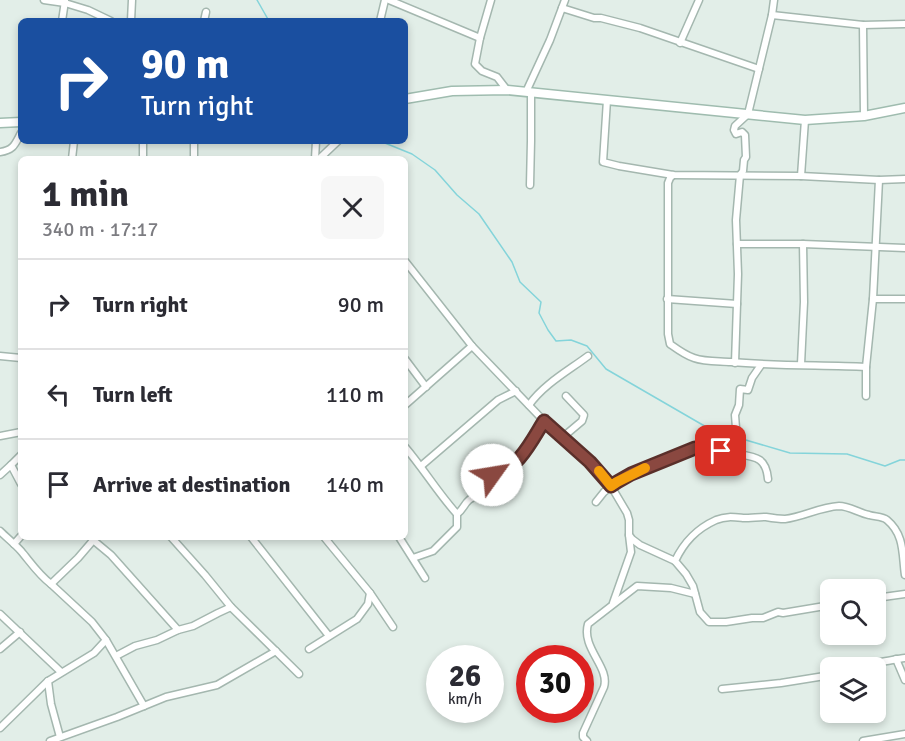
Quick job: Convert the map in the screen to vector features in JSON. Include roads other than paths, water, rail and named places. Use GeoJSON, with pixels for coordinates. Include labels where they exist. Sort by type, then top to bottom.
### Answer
{"type":"FeatureCollection","features":[{"type":"Feature","properties":{"kind":"main road"},"geometry":{"type":"LineString","coordinates":[[408,98],[452,91],[507,90],[805,120],[864,116],[905,108]]}},
{"type":"Feature","properties":{"kind":"main road"},"geometry":{"type":"LineString","coordinates":[[0,123],[18,122]]}},
{"type":"Feature","properties":{"kind":"street"},"geometry":{"type":"LineString","coordinates":[[44,0],[65,1],[105,18]]}},
{"type":"Feature","properties":{"kind":"street"},"geometry":{"type":"LineString","coordinates":[[131,18],[132,0]]}},
{"type":"Feature","properties":{"kind":"street"},"geometry":{"type":"LineString","coordinates":[[381,18],[387,0],[480,38]]}},
{"type":"Feature","properties":{"kind":"street"},"geometry":{"type":"LineString","coordinates":[[491,0],[475,64],[482,71],[497,77],[507,90]]}},
{"type":"Feature","properties":{"kind":"street"},"geometry":{"type":"LineString","coordinates":[[530,185],[531,141],[528,92],[565,0]]}},
{"type":"Feature","properties":{"kind":"street"},"geometry":{"type":"LineString","coordinates":[[680,43],[699,0]]}},
{"type":"Feature","properties":{"kind":"street"},"geometry":{"type":"LineString","coordinates":[[735,363],[736,220],[740,175],[746,159],[746,139],[742,132],[736,134],[734,130],[735,126],[748,114],[774,0]]}},
{"type":"Feature","properties":{"kind":"street"},"geometry":{"type":"LineString","coordinates":[[62,18],[65,1]]}},
{"type":"Feature","properties":{"kind":"street"},"geometry":{"type":"LineString","coordinates":[[562,8],[594,18],[630,25],[759,69]]}},
{"type":"Feature","properties":{"kind":"street"},"geometry":{"type":"LineString","coordinates":[[205,18],[206,12]]}},
{"type":"Feature","properties":{"kind":"street"},"geometry":{"type":"LineString","coordinates":[[772,15],[863,25],[905,24]]}},
{"type":"Feature","properties":{"kind":"street"},"geometry":{"type":"LineString","coordinates":[[863,25],[864,116]]}},
{"type":"Feature","properties":{"kind":"street"},"geometry":{"type":"LineString","coordinates":[[607,100],[603,162],[674,175],[905,179]]}},
{"type":"Feature","properties":{"kind":"street"},"geometry":{"type":"LineString","coordinates":[[801,176],[805,120]]}},
{"type":"Feature","properties":{"kind":"street"},"geometry":{"type":"LineString","coordinates":[[0,152],[9,151],[18,139]]}},
{"type":"Feature","properties":{"kind":"street"},"geometry":{"type":"LineString","coordinates":[[320,156],[334,144]]}},
{"type":"Feature","properties":{"kind":"street"},"geometry":{"type":"LineString","coordinates":[[674,175],[668,183],[668,334],[670,344],[694,358],[735,363],[866,367]]}},
{"type":"Feature","properties":{"kind":"street"},"geometry":{"type":"LineString","coordinates":[[866,396],[879,180]]}},
{"type":"Feature","properties":{"kind":"street"},"geometry":{"type":"LineString","coordinates":[[737,244],[905,248]]}},
{"type":"Feature","properties":{"kind":"street"},"geometry":{"type":"LineString","coordinates":[[801,364],[804,302],[803,244]]}},
{"type":"Feature","properties":{"kind":"street"},"geometry":{"type":"LineString","coordinates":[[408,265],[472,346],[544,421],[590,462],[611,486],[627,513],[631,552],[612,604]]}},
{"type":"Feature","properties":{"kind":"street"},"geometry":{"type":"LineString","coordinates":[[668,299],[737,304]]}},
{"type":"Feature","properties":{"kind":"street"},"geometry":{"type":"LineString","coordinates":[[873,299],[905,299]]}},
{"type":"Feature","properties":{"kind":"street"},"geometry":{"type":"LineString","coordinates":[[408,402],[472,346]]}},
{"type":"Feature","properties":{"kind":"street"},"geometry":{"type":"LineString","coordinates":[[0,356],[18,358]]}},
{"type":"Feature","properties":{"kind":"street"},"geometry":{"type":"LineString","coordinates":[[529,405],[550,384],[588,356]]}},
{"type":"Feature","properties":{"kind":"street"},"geometry":{"type":"LineString","coordinates":[[408,363],[426,387]]}},
{"type":"Feature","properties":{"kind":"street"},"geometry":{"type":"LineString","coordinates":[[738,454],[735,415],[739,405],[740,389],[748,390],[752,378],[761,365]]}},
{"type":"Feature","properties":{"kind":"street"},"geometry":{"type":"LineString","coordinates":[[421,466],[498,400],[516,391]]}},
{"type":"Feature","properties":{"kind":"street"},"geometry":{"type":"LineString","coordinates":[[563,437],[582,421],[584,415],[566,396]]}},
{"type":"Feature","properties":{"kind":"street"},"geometry":{"type":"LineString","coordinates":[[457,513],[484,489],[492,475],[505,471],[527,450],[544,421]]}},
{"type":"Feature","properties":{"kind":"street"},"geometry":{"type":"LineString","coordinates":[[0,436],[18,433]]}},
{"type":"Feature","properties":{"kind":"street"},"geometry":{"type":"LineString","coordinates":[[596,502],[611,486],[631,474],[695,448],[756,457],[764,465],[768,479]]}},
{"type":"Feature","properties":{"kind":"street"},"geometry":{"type":"LineString","coordinates":[[408,451],[457,513],[457,527],[445,540],[432,551],[413,558]]}},
{"type":"Feature","properties":{"kind":"street"},"geometry":{"type":"LineString","coordinates":[[0,475],[18,458]]}},
{"type":"Feature","properties":{"kind":"street"},"geometry":{"type":"LineString","coordinates":[[11,465],[18,478]]}},
{"type":"Feature","properties":{"kind":"street"},"geometry":{"type":"LineString","coordinates":[[675,561],[682,546],[693,535],[723,518],[734,516],[786,519],[839,506],[886,519],[900,536],[905,575]]}},
{"type":"Feature","properties":{"kind":"street"},"geometry":{"type":"LineString","coordinates":[[0,531],[44,579],[92,622],[116,656],[144,706]]}},
{"type":"Feature","properties":{"kind":"street"},"geometry":{"type":"LineString","coordinates":[[629,535],[640,545],[675,561],[693,586],[700,612],[709,622],[763,618],[778,612],[820,607]]}},
{"type":"Feature","properties":{"kind":"street"},"geometry":{"type":"LineString","coordinates":[[14,544],[18,539]]}},
{"type":"Feature","properties":{"kind":"street"},"geometry":{"type":"LineString","coordinates":[[51,584],[93,540]]}},
{"type":"Feature","properties":{"kind":"street"},"geometry":{"type":"LineString","coordinates":[[95,540],[178,630]]}},
{"type":"Feature","properties":{"kind":"street"},"geometry":{"type":"LineString","coordinates":[[174,540],[231,607],[299,674]]}},
{"type":"Feature","properties":{"kind":"street"},"geometry":{"type":"LineString","coordinates":[[253,540],[329,636]]}},
{"type":"Feature","properties":{"kind":"street"},"geometry":{"type":"LineString","coordinates":[[329,540],[393,627]]}},
{"type":"Feature","properties":{"kind":"street"},"geometry":{"type":"LineString","coordinates":[[401,540],[425,578]]}},
{"type":"Feature","properties":{"kind":"street"},"geometry":{"type":"LineString","coordinates":[[587,741],[583,733],[604,687],[605,679],[586,637],[588,624],[637,586],[671,588],[695,594]]}},
{"type":"Feature","properties":{"kind":"street"},"geometry":{"type":"LineString","coordinates":[[309,649],[357,619],[368,604],[370,593]]}},
{"type":"Feature","properties":{"kind":"street"},"geometry":{"type":"LineString","coordinates":[[886,597],[905,594]]}},
{"type":"Feature","properties":{"kind":"street"},"geometry":{"type":"LineString","coordinates":[[116,656],[135,646],[194,626],[231,607]]}},
{"type":"Feature","properties":{"kind":"street"},"geometry":{"type":"LineString","coordinates":[[0,614],[61,672]]}},
{"type":"Feature","properties":{"kind":"street"},"geometry":{"type":"LineString","coordinates":[[0,649],[20,632]]}},
{"type":"Feature","properties":{"kind":"street"},"geometry":{"type":"LineString","coordinates":[[0,728],[48,681],[94,653],[106,640]]}},
{"type":"Feature","properties":{"kind":"street"},"geometry":{"type":"LineString","coordinates":[[50,741],[177,694],[217,685],[276,651]]}},
{"type":"Feature","properties":{"kind":"street"},"geometry":{"type":"LineString","coordinates":[[886,661],[905,658]]}},
{"type":"Feature","properties":{"kind":"street"},"geometry":{"type":"LineString","coordinates":[[896,659],[905,680]]}},
{"type":"Feature","properties":{"kind":"street"},"geometry":{"type":"LineString","coordinates":[[722,689],[820,677]]}},
{"type":"Feature","properties":{"kind":"street"},"geometry":{"type":"LineString","coordinates":[[48,681],[51,704],[60,737]]}},
{"type":"Feature","properties":{"kind":"street"},"geometry":{"type":"LineString","coordinates":[[863,741],[905,734]]}},
{"type":"Feature","properties":{"kind":"waterway"},"geometry":{"type":"LineString","coordinates":[[257,0],[267,18]]}},
{"type":"Feature","properties":{"kind":"waterway"},"geometry":{"type":"LineString","coordinates":[[387,144],[412,154],[435,170],[457,195],[479,214],[512,262],[520,282],[541,302],[539,313],[556,341],[571,340],[587,346],[606,369],[708,428],[735,436]]}},
{"type":"Feature","properties":{"kind":"waterway"},"geometry":{"type":"LineString","coordinates":[[739,438],[790,453],[847,454],[885,466],[905,460]]}}]}
